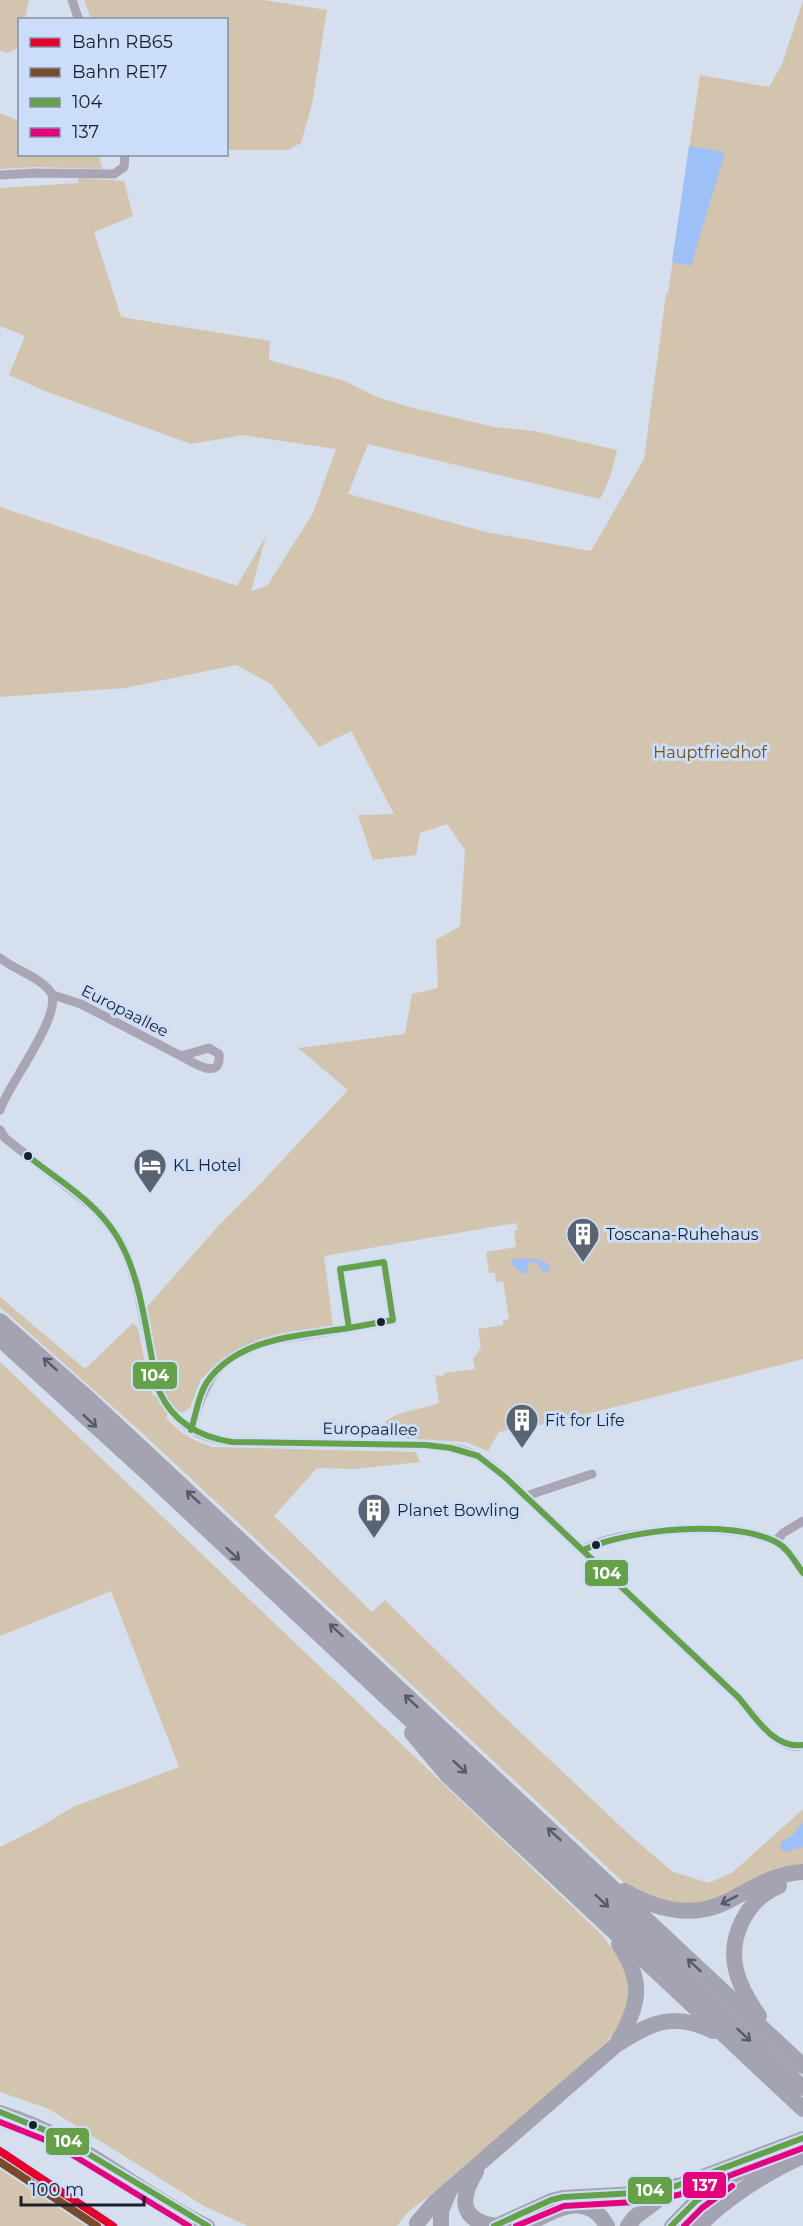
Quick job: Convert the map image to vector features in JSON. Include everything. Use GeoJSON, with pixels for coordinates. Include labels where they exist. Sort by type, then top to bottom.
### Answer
{"type":"FeatureCollection","features":[{"type":"Feature","properties":{"kind":"highway"},"geometry":{"type":"LineString","coordinates":[[0,1321],[89,1399],[803,2066]]}},
{"type":"Feature","properties":{"kind":"highway"},"geometry":{"type":"LineString","coordinates":[[0,1339],[803,2088]]}},
{"type":"Feature","properties":{"kind":"highway"},"geometry":{"type":"LineString","coordinates":[[387,1698],[413,1735],[448,1776],[803,2109]]}},
{"type":"Feature","properties":{"kind":"highway"},"geometry":{"type":"LineString","coordinates":[[596,1874],[658,1908],[680,1911],[704,1910],[723,1904],[775,1877],[803,1872]]}},
{"type":"Feature","properties":{"kind":"highway"},"geometry":{"type":"LineString","coordinates":[[783,2048],[746,1997],[734,1962],[735,1943],[742,1920],[762,1896],[783,1884],[803,1880]]}},
{"type":"Feature","properties":{"kind":"highway"},"geometry":{"type":"LineString","coordinates":[[607,1926],[627,1956],[634,1971],[637,1986],[634,2010],[616,2045]]}},
{"type":"Feature","properties":{"kind":"highway"},"geometry":{"type":"LineString","coordinates":[[415,2224],[430,2206],[616,2045],[645,2027],[675,2020],[699,2025],[729,2041]]}},
{"type":"Feature","properties":{"kind":"highway"},"geometry":{"type":"LineString","coordinates":[[699,2226],[745,2187],[803,2154]]}},
{"type":"Feature","properties":{"kind":"highway"},"geometry":{"type":"LineString","coordinates":[[485,2158],[467,2189],[465,2204],[473,2218],[495,2226]]}},
{"type":"Feature","properties":{"kind":"highway"},"geometry":{"type":"LineString","coordinates":[[628,2226],[635,2217],[676,2186]]}},
{"type":"Feature","properties":{"kind":"highway"},"geometry":{"type":"LineString","coordinates":[[441,2225],[441,2211],[450,2190]]}},
{"type":"Feature","properties":{"kind":"highway"},"geometry":{"type":"LineString","coordinates":[[523,2226],[551,2211],[572,2205],[594,2211],[606,2226]]}},
{"type":"Feature","properties":{"kind":"main road"},"geometry":{"type":"LineString","coordinates":[[0,2112],[35,2124],[71,2141],[208,2226]]}},
{"type":"Feature","properties":{"kind":"main road"},"geometry":{"type":"LineString","coordinates":[[495,2226],[551,2200],[563,2197],[635,2193],[676,2186],[803,2138]]}},
{"type":"Feature","properties":{"kind":"main road"},"geometry":{"type":"LineString","coordinates":[[671,2226],[696,2201],[720,2183],[754,2168],[803,2154]]}},
{"type":"Feature","properties":{"kind":"main road"},"geometry":{"type":"LineString","coordinates":[[415,2224],[432,2221],[441,2225]]}},
{"type":"Feature","properties":{"kind":"street"},"geometry":{"type":"LineString","coordinates":[[72,0],[78,18]]}},
{"type":"Feature","properties":{"kind":"street"},"geometry":{"type":"LineString","coordinates":[[0,175],[114,174],[124,167],[125,156]]}},
{"type":"Feature","properties":{"kind":"street","name":"Europaallee"},"geometry":{"type":"LineString","coordinates":[[0,961],[43,984],[53,995],[81,1004],[181,1056]]}},
{"type":"Feature","properties":{"kind":"street","name":"Europaallee"},"geometry":{"type":"LineString","coordinates":[[0,1110],[47,1023],[53,1008],[53,995]]}},
{"type":"Feature","properties":{"kind":"street","name":"Europaallee"},"geometry":{"type":"LineString","coordinates":[[0,1130],[5,1138],[95,1209],[112,1228],[127,1255],[137,1287],[159,1391],[178,1419],[191,1430],[210,1439],[232,1442],[453,1447],[485,1460],[740,1698],[773,1737],[789,1747],[803,1745]]}},
{"type":"Feature","properties":{"kind":"street"},"geometry":{"type":"LineString","coordinates":[[191,1430],[208,1381],[236,1355],[257,1344],[349,1328]]}},
{"type":"Feature","properties":{"kind":"street"},"geometry":{"type":"LineString","coordinates":[[526,1496],[592,1474]]}},
{"type":"Feature","properties":{"kind":"street"},"geometry":{"type":"LineString","coordinates":[[776,1541],[783,1533],[803,1521]]}},
{"type":"Feature","properties":{"kind":"street"},"geometry":{"type":"LineString","coordinates":[[583,1550],[602,1540],[638,1534],[690,1529],[742,1533],[776,1541],[784,1547],[803,1573]]}},
{"type":"Feature","properties":{"kind":"green space"},"geometry":{"type":"Polygon","coordinates":[[[0,0],[29,0],[25,18],[18,18],[18,48],[8,53],[0,51],[0,0]]]}},
{"type":"Feature","properties":{"kind":"green space"},"geometry":{"type":"Polygon","coordinates":[[[84,0],[264,0],[327,10],[312,104],[301,143],[287,150],[228,150],[228,18],[91,18],[84,0]]]}},
{"type":"Feature","properties":{"kind":"green space","name":"Hauptfriedhof"},"geometry":{"type":"Polygon","coordinates":[[[803,1],[803,1359],[556,1422],[499,1432],[488,1451],[466,1442],[385,1437],[381,1431],[389,1419],[439,1403],[435,1375],[444,1376],[444,1373],[475,1369],[473,1359],[481,1348],[478,1329],[503,1325],[503,1320],[509,1319],[503,1281],[496,1282],[495,1273],[489,1273],[486,1252],[516,1247],[514,1231],[518,1230],[516,1223],[324,1256],[333,1326],[269,1337],[238,1348],[201,1379],[190,1408],[182,1413],[173,1408],[166,1417],[186,1435],[212,1447],[416,1452],[420,1462],[355,1469],[317,1468],[274,1516],[372,1612],[385,1600],[498,1711],[633,1838],[673,1872],[709,1883],[733,1872],[803,1809],[803,1869],[721,1898],[685,1906],[636,1894],[140,1431],[0,1307],[0,1297],[85,1369],[133,1323],[138,1328],[150,1388],[154,1397],[163,1387],[146,1308],[220,1224],[348,1090],[298,1048],[405,1034],[412,994],[438,988],[436,940],[460,926],[465,850],[447,824],[420,833],[416,855],[373,860],[358,815],[394,814],[351,731],[319,747],[271,684],[236,665],[125,688],[0,697],[0,507],[237,586],[266,536],[251,591],[267,586],[313,513],[336,449],[243,435],[191,444],[45,391],[9,375],[25,336],[0,326],[0,188],[78,183],[78,178],[124,181],[133,216],[94,232],[121,317],[270,341],[269,360],[345,381],[377,397],[494,427],[534,431],[617,450],[610,478],[600,499],[368,444],[348,494],[486,532],[591,551],[644,459],[666,294],[668,293],[700,75],[769,87],[782,64],[803,1]]]}},
{"type":"Feature","properties":{"kind":"green space"},"geometry":{"type":"Polygon","coordinates":[[[0,113],[18,121],[18,156],[99,156],[102,169],[36,167],[0,169],[0,113]]]}},
{"type":"Feature","properties":{"kind":"green space"},"geometry":{"type":"Polygon","coordinates":[[[0,1362],[602,1935],[625,1966],[631,1992],[624,2024],[591,2057],[407,2213],[397,2226],[248,2226],[204,2206],[49,2109],[0,2092],[0,1847],[73,1807],[179,1767],[111,1591],[0,1636],[0,1362]]]}},
{"type":"Feature","properties":{"kind":"green space"},"geometry":{"type":"Polygon","coordinates":[[[0,2169],[80,2219],[91,2226],[0,2226],[0,2169]]]}},
{"type":"Feature","properties":{"kind":"water"},"geometry":{"type":"Polygon","coordinates":[[[689,146],[725,152],[691,266],[672,262],[689,146]]]}},
{"type":"Feature","properties":{"kind":"water"},"geometry":{"type":"Polygon","coordinates":[[[536,1259],[547,1263],[550,1271],[543,1273],[538,1264],[531,1262],[528,1264],[528,1273],[524,1274],[511,1264],[512,1260],[536,1259]]]}},
{"type":"Feature","properties":{"kind":"water"},"geometry":{"type":"Polygon","coordinates":[[[803,1822],[803,1847],[785,1852],[781,1849],[780,1844],[792,1836],[803,1822]]]}},
{"type":"Feature","properties":{"kind":"rail line","name":"RB65"},"geometry":{"type":"LineString","coordinates":[[0,2151],[113,2226]]}},
{"type":"Feature","properties":{"kind":"rail line","name":"RE17"},"geometry":{"type":"LineString","coordinates":[[0,2162],[97,2226]]}},
{"type":"Feature","properties":{"kind":"transit line","name":"104"},"geometry":{"type":"LineString","coordinates":[[28,1156],[76,1192],[98,1212],[116,1235],[135,1277],[158,1388],[173,1413],[189,1427],[220,1440],[232,1442],[426,1445],[451,1448],[478,1456],[505,1477],[739,1698],[759,1723],[774,1737],[793,1745],[803,1745]]}},
{"type":"Feature","properties":{"kind":"transit line","name":"104"},"geometry":{"type":"LineString","coordinates":[[384,1262],[393,1320],[349,1328],[340,1269],[384,1262]]}},
{"type":"Feature","properties":{"kind":"transit line","name":"104"},"geometry":{"type":"LineString","coordinates":[[191,1430],[204,1387],[220,1367],[235,1356],[271,1341],[349,1328]]}},
{"type":"Feature","properties":{"kind":"transit line","name":"104"},"geometry":{"type":"LineString","coordinates":[[583,1550],[652,1532],[707,1529],[733,1531],[756,1535],[776,1542],[788,1552],[803,1573]]}},
{"type":"Feature","properties":{"kind":"transit line","name":"104"},"geometry":{"type":"LineString","coordinates":[[0,2112],[57,2135],[208,2226]]}},
{"type":"Feature","properties":{"kind":"transit line","name":"137"},"geometry":{"type":"LineString","coordinates":[[0,2122],[53,2143],[189,2226]]}},
{"type":"Feature","properties":{"kind":"transit line","name":"104"},"geometry":{"type":"LineString","coordinates":[[494,2226],[551,2200],[563,2197],[635,2193],[676,2186],[803,2138]]}},
{"type":"Feature","properties":{"kind":"transit line","name":"137"},"geometry":{"type":"LineString","coordinates":[[516,2226],[564,2206],[635,2202],[678,2195],[803,2148]]}},
{"type":"Feature","properties":{"kind":"transit line","name":"104"},"geometry":{"type":"LineString","coordinates":[[671,2226],[696,2201],[727,2179]]}},
{"type":"Feature","properties":{"kind":"transit line","name":"137"},"geometry":{"type":"LineString","coordinates":[[684,2226],[702,2208],[732,2186]]}},
{"type":"Feature","properties":{"kind":"place","name":"KL Hotel"},"geometry":{"type":"Point","coordinates":[150,1194]}},
{"type":"Feature","properties":{"kind":"place","name":"Toscana-Ruhehaus"},"geometry":{"type":"Point","coordinates":[583,1263]}},
{"type":"Feature","properties":{"kind":"place","name":"Fit for Life"},"geometry":{"type":"Point","coordinates":[522,1449]}},
{"type":"Feature","properties":{"kind":"place","name":"Planet Bowling"},"geometry":{"type":"Point","coordinates":[374,1539]}}]}
